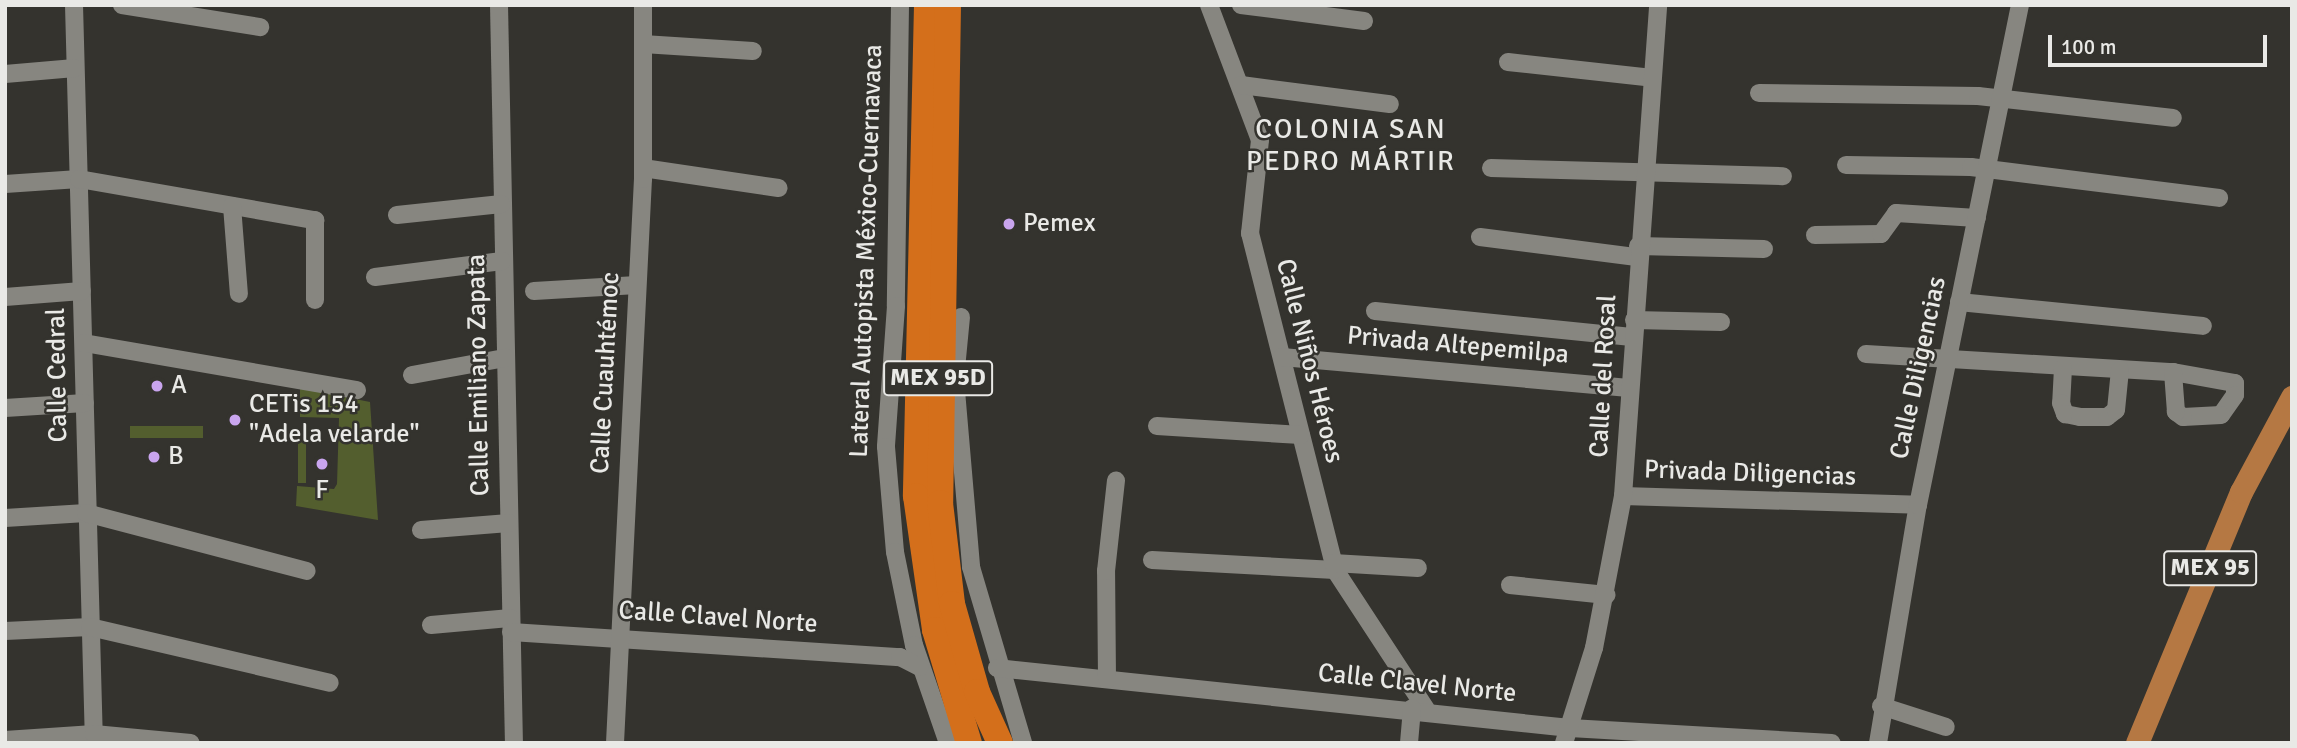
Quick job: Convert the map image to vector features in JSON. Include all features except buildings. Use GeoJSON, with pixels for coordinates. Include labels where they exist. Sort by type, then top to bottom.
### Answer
{"type":"FeatureCollection","features":[{"type":"Feature","properties":{"kind":"highway"},"geometry":{"type":"LineString","coordinates":[[919,5],[914,534],[924,615],[961,743]]}},
{"type":"Feature","properties":{"kind":"highway","name":"MEX 95D"},"geometry":{"type":"LineString","coordinates":[[927,5],[906,307],[920,551],[952,701],[969,743]]}},
{"type":"Feature","properties":{"kind":"highway"},"geometry":{"type":"LineString","coordinates":[[933,5],[929,481],[950,633],[983,743]]}},
{"type":"Feature","properties":{"kind":"highway","name":"MEX 95D"},"geometry":{"type":"LineString","coordinates":[[948,5],[940,503],[952,604],[977,692],[1000,743]]}},
{"type":"Feature","properties":{"kind":"main road","name":"MEX 95"},"geometry":{"type":"LineString","coordinates":[[2137,743],[2241,492],[2292,397]]}},
{"type":"Feature","properties":{"kind":"street","name":"Calle Cedral"},"geometry":{"type":"LineString","coordinates":[[74,5],[94,738]]}},
{"type":"Feature","properties":{"kind":"street"},"geometry":{"type":"LineString","coordinates":[[122,5],[261,27]]}},
{"type":"Feature","properties":{"kind":"street","name":"Calle Emiliano Zapata"},"geometry":{"type":"LineString","coordinates":[[499,5],[502,261],[514,743]]}},
{"type":"Feature","properties":{"kind":"street","name":"Calle Cuauhtémoc"},"geometry":{"type":"LineString","coordinates":[[615,743],[618,638],[643,167],[643,5]]}},
{"type":"Feature","properties":{"kind":"street","name":"Lateral Autopista México-Cuernavaca"},"geometry":{"type":"LineString","coordinates":[[900,5],[906,307],[886,447],[895,552],[919,667],[948,743]]}},
{"type":"Feature","properties":{"kind":"street","name":"Calle Niños Héroes"},"geometry":{"type":"LineString","coordinates":[[1209,5],[1260,140],[1250,233],[1334,566],[1419,709]]}},
{"type":"Feature","properties":{"kind":"street"},"geometry":{"type":"LineString","coordinates":[[1241,5],[1364,21]]}},
{"type":"Feature","properties":{"kind":"street","name":"Calle del Rosal"},"geometry":{"type":"LineString","coordinates":[[1567,735],[1606,595],[1623,496],[1643,172],[1658,5]]}},
{"type":"Feature","properties":{"kind":"street","name":"Calle Diligencias"},"geometry":{"type":"LineString","coordinates":[[1878,743],[1881,706],[1918,505],[2021,5]]}},
{"type":"Feature","properties":{"kind":"street"},"geometry":{"type":"LineString","coordinates":[[643,44],[753,51]]}},
{"type":"Feature","properties":{"kind":"street"},"geometry":{"type":"LineString","coordinates":[[1508,62],[1652,78]]}},
{"type":"Feature","properties":{"kind":"street"},"geometry":{"type":"LineString","coordinates":[[5,74],[75,68]]}},
{"type":"Feature","properties":{"kind":"street"},"geometry":{"type":"LineString","coordinates":[[1241,85],[1390,104]]}},
{"type":"Feature","properties":{"kind":"street"},"geometry":{"type":"LineString","coordinates":[[1759,93],[2001,97],[2174,118]]}},
{"type":"Feature","properties":{"kind":"street"},"geometry":{"type":"LineString","coordinates":[[1846,165],[1986,171],[2219,198]]}},
{"type":"Feature","properties":{"kind":"street"},"geometry":{"type":"LineString","coordinates":[[643,167],[779,188]]}},
{"type":"Feature","properties":{"kind":"street"},"geometry":{"type":"LineString","coordinates":[[1491,168],[1783,176]]}},
{"type":"Feature","properties":{"kind":"street"},"geometry":{"type":"LineString","coordinates":[[5,184],[79,179],[315,220],[315,300]]}},
{"type":"Feature","properties":{"kind":"street"},"geometry":{"type":"LineString","coordinates":[[397,215],[501,204]]}},
{"type":"Feature","properties":{"kind":"street"},"geometry":{"type":"LineString","coordinates":[[232,206],[239,294]]}},
{"type":"Feature","properties":{"kind":"street"},"geometry":{"type":"LineString","coordinates":[[1815,234],[1881,234],[1896,213],[1977,218]]}},
{"type":"Feature","properties":{"kind":"street"},"geometry":{"type":"LineString","coordinates":[[1480,237],[1638,252],[1764,249]]}},
{"type":"Feature","properties":{"kind":"street"},"geometry":{"type":"LineString","coordinates":[[375,277],[502,261]]}},
{"type":"Feature","properties":{"kind":"street"},"geometry":{"type":"LineString","coordinates":[[534,291],[637,285]]}},
{"type":"Feature","properties":{"kind":"street"},"geometry":{"type":"LineString","coordinates":[[5,297],[82,291]]}},
{"type":"Feature","properties":{"kind":"street"},"geometry":{"type":"LineString","coordinates":[[1959,302],[2203,326]]}},
{"type":"Feature","properties":{"kind":"street"},"geometry":{"type":"LineString","coordinates":[[1376,311],[1633,329],[1721,322]]}},
{"type":"Feature","properties":{"kind":"street"},"geometry":{"type":"LineString","coordinates":[[961,317],[955,379],[971,567],[997,668],[1023,743]]}},
{"type":"Feature","properties":{"kind":"street"},"geometry":{"type":"LineString","coordinates":[[84,343],[357,390]]}},
{"type":"Feature","properties":{"kind":"street"},"geometry":{"type":"LineString","coordinates":[[1866,354],[1947,363],[2173,372]]}},
{"type":"Feature","properties":{"kind":"street","name":"Privada Altepemilpa"},"geometry":{"type":"LineString","coordinates":[[1282,357],[1629,388]]}},
{"type":"Feature","properties":{"kind":"street"},"geometry":{"type":"LineString","coordinates":[[412,375],[505,358]]}},
{"type":"Feature","properties":{"kind":"street"},"geometry":{"type":"LineString","coordinates":[[2063,368],[2061,403],[2065,414],[2080,417],[2107,417],[2116,410],[2120,370]]}},
{"type":"Feature","properties":{"kind":"street"},"geometry":{"type":"LineString","coordinates":[[5,408],[85,402]]}},
{"type":"Feature","properties":{"kind":"street"},"geometry":{"type":"LineString","coordinates":[[1157,426],[1301,435]]}},
{"type":"Feature","properties":{"kind":"street"},"geometry":{"type":"LineString","coordinates":[[1107,679],[1106,571],[1116,481]]}},
{"type":"Feature","properties":{"kind":"street","name":"Privada Diligencias"},"geometry":{"type":"LineString","coordinates":[[1623,496],[1918,505]]}},
{"type":"Feature","properties":{"kind":"street"},"geometry":{"type":"LineString","coordinates":[[5,518],[86,513],[307,571]]}},
{"type":"Feature","properties":{"kind":"street"},"geometry":{"type":"LineString","coordinates":[[421,530],[509,523]]}},
{"type":"Feature","properties":{"kind":"street"},"geometry":{"type":"LineString","coordinates":[[1152,560],[1418,568]]}},
{"type":"Feature","properties":{"kind":"street"},"geometry":{"type":"LineString","coordinates":[[1510,585],[1606,595]]}},
{"type":"Feature","properties":{"kind":"street","name":"Calle Clavel Norte"},"geometry":{"type":"LineString","coordinates":[[431,625],[511,625],[618,638],[900,657],[919,667]]}},
{"type":"Feature","properties":{"kind":"street"},"geometry":{"type":"LineString","coordinates":[[5,631],[90,627],[330,683]]}},
{"type":"Feature","properties":{"kind":"street","name":"Calle Clavel Norte"},"geometry":{"type":"LineString","coordinates":[[997,668],[1419,709],[1567,735],[1832,743]]}},
{"type":"Feature","properties":{"kind":"street"},"geometry":{"type":"LineString","coordinates":[[1881,706],[1946,727]]}},
{"type":"Feature","properties":{"kind":"street"},"geometry":{"type":"LineString","coordinates":[[1409,743],[1419,709]]}},
{"type":"Feature","properties":{"kind":"street"},"geometry":{"type":"LineString","coordinates":[[5,740],[94,738],[191,743]]}},
{"type":"Feature","properties":{"kind":"green space"},"geometry":{"type":"Polygon","coordinates":[[[300,388],[370,402],[378,520],[296,506],[297,486],[334,489],[337,484],[339,418],[300,417],[300,388]]]}},
{"type":"Feature","properties":{"kind":"green space"},"geometry":{"type":"Polygon","coordinates":[[[130,426],[203,426],[203,438],[130,438],[130,426]]]}},
{"type":"Feature","properties":{"kind":"green space"},"geometry":{"type":"Polygon","coordinates":[[[306,440],[306,483],[298,483],[298,441],[306,440]]]}},
{"type":"Feature","properties":{"kind":"place","name":"Pemex"},"geometry":{"type":"Point","coordinates":[1009,224]}},
{"type":"Feature","properties":{"kind":"place","name":"A"},"geometry":{"type":"Point","coordinates":[157,386]}},
{"type":"Feature","properties":{"kind":"place","name":"CETis 154 \"Adela velarde\""},"geometry":{"type":"Point","coordinates":[235,420]}},
{"type":"Feature","properties":{"kind":"place","name":"B"},"geometry":{"type":"Point","coordinates":[154,457]}},
{"type":"Feature","properties":{"kind":"place","name":"F"},"geometry":{"type":"Point","coordinates":[322,464]}},
{"type":"Feature","properties":{"kind":"district","name":"COLONIA SAN PEDRO MÁRTIR"},"geometry":{"type":"Point","coordinates":[1351,145]}}]}
